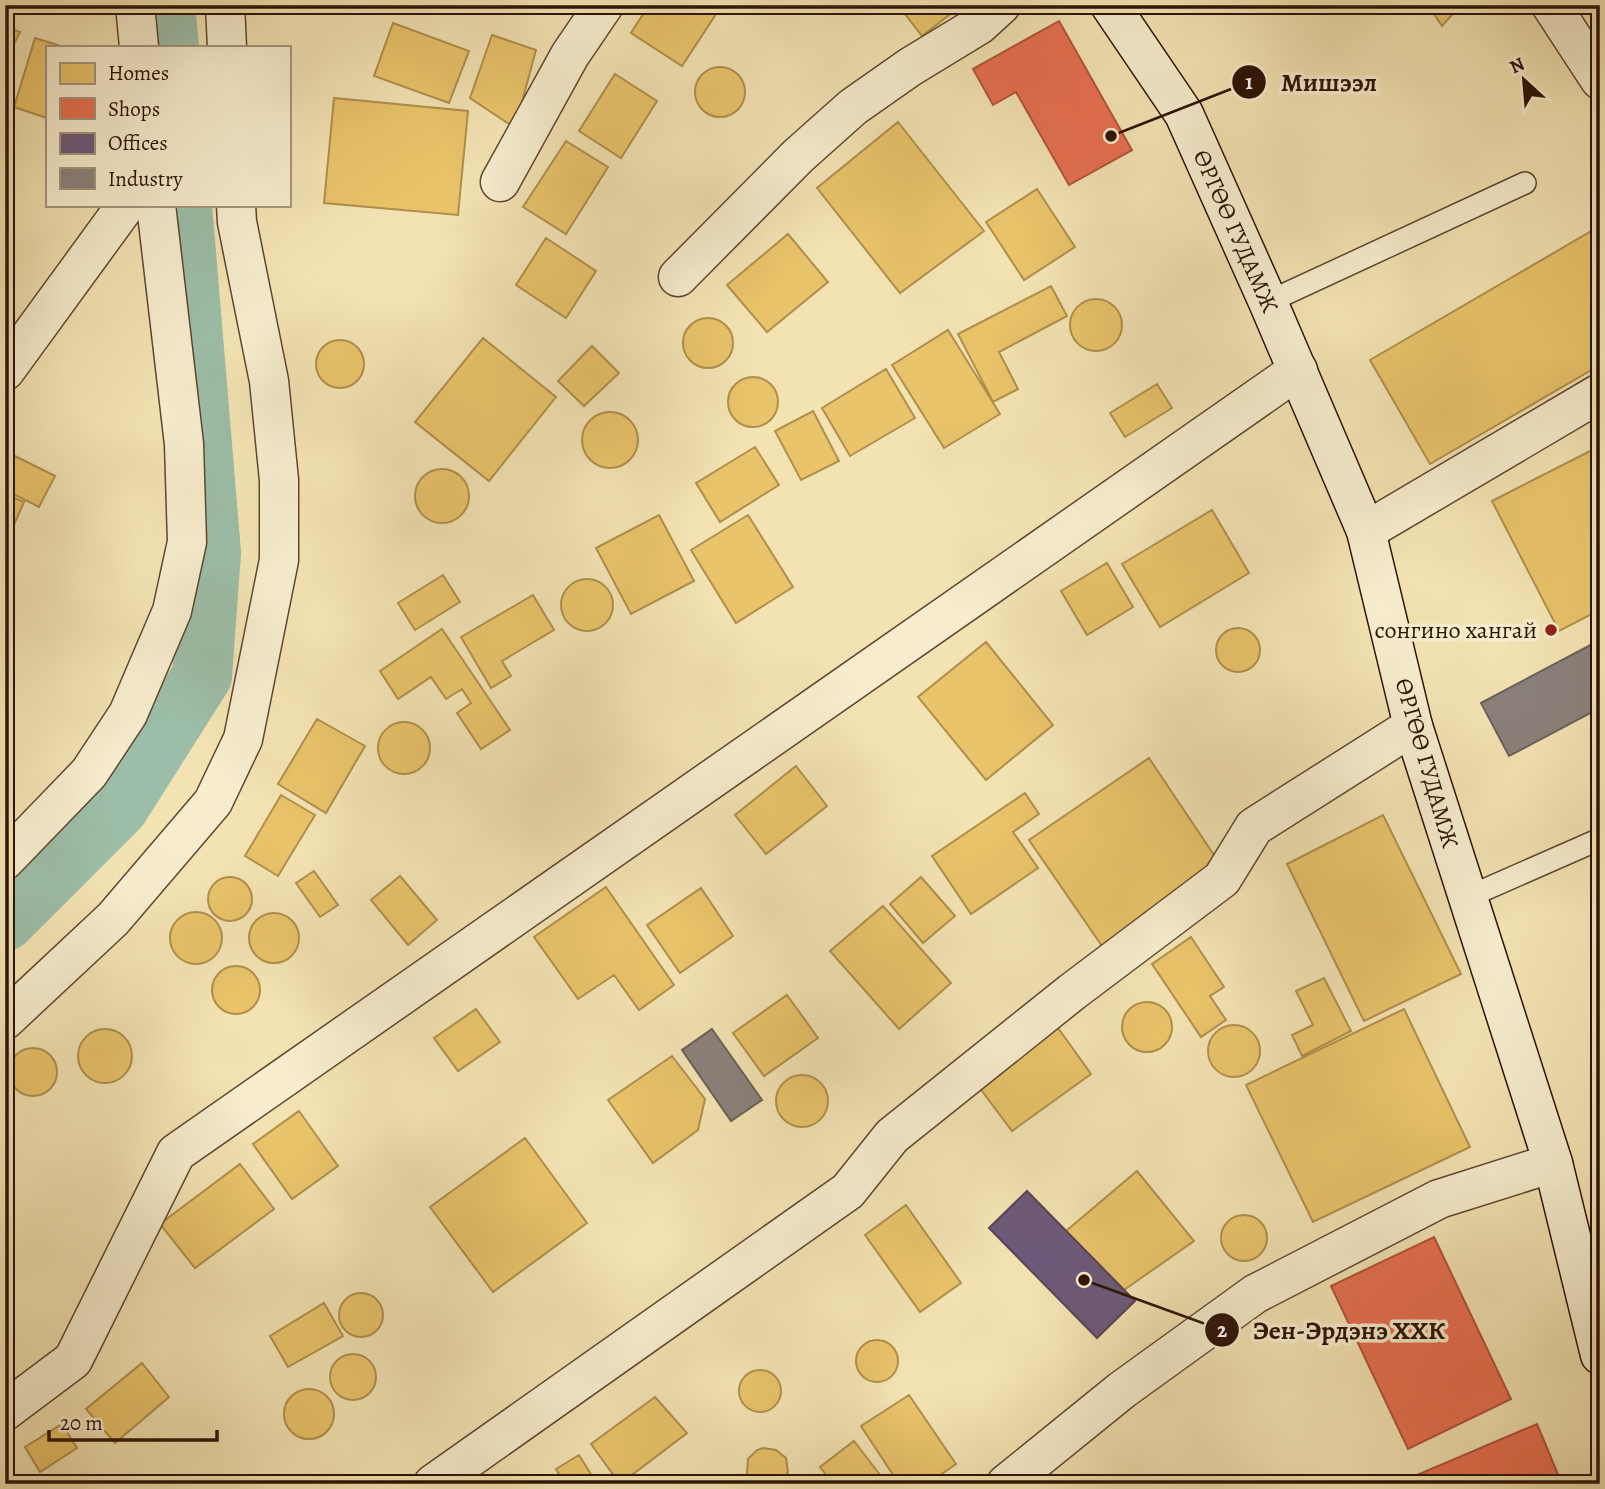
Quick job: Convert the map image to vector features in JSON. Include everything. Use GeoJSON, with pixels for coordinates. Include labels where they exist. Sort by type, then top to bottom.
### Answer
{"type":"FeatureCollection","features":[{"type":"Feature","properties":{"kind":"street"},"geometry":{"type":"LineString","coordinates":[[135,5],[139,46]]}},
{"type":"Feature","properties":{"kind":"street"},"geometry":{"type":"LineString","coordinates":[[225,5],[227,46]]}},
{"type":"Feature","properties":{"kind":"street"},"geometry":{"type":"LineString","coordinates":[[500,182],[570,55],[604,5]]}},
{"type":"Feature","properties":{"kind":"street"},"geometry":{"type":"LineString","coordinates":[[678,277],[798,156],[853,107],[910,66],[979,25],[1002,5]]}},
{"type":"Feature","properties":{"kind":"street","name":"ӨРГӨӨ ГУДАМЖ"},"geometry":{"type":"LineString","coordinates":[[1110,5],[1184,114],[1366,531],[1413,726],[1553,1163],[1600,1355]]}},
{"type":"Feature","properties":{"kind":"street"},"geometry":{"type":"LineString","coordinates":[[1551,5],[1600,79]]}},
{"type":"Feature","properties":{"kind":"street"},"geometry":{"type":"LineString","coordinates":[[5,371],[125,206]]}},
{"type":"Feature","properties":{"kind":"street"},"geometry":{"type":"LineString","coordinates":[[5,860],[89,773],[128,714],[172,611],[187,542],[184,444],[156,206]]}},
{"type":"Feature","properties":{"kind":"street"},"geometry":{"type":"LineString","coordinates":[[5,1020],[113,919],[213,802],[243,739],[279,560],[279,480],[269,381],[236,206]]}},
{"type":"Feature","properties":{"kind":"street"},"geometry":{"type":"LineString","coordinates":[[5,1411],[73,1360],[176,1153],[1298,370]]}},
{"type":"Feature","properties":{"kind":"street"},"geometry":{"type":"LineString","coordinates":[[1366,531],[1600,393]]}},
{"type":"Feature","properties":{"kind":"street"},"geometry":{"type":"LineString","coordinates":[[433,1484],[848,1191],[892,1136],[1072,992],[1222,880],[1254,827],[1413,726]]}},
{"type":"Feature","properties":{"kind":"street"},"geometry":{"type":"LineString","coordinates":[[1006,1484],[1122,1390],[1255,1294],[1439,1199],[1553,1163]]}},
{"type":"Feature","properties":{"kind":"lane"},"geometry":{"type":"LineString","coordinates":[[1268,302],[1525,183]]}},
{"type":"Feature","properties":{"kind":"lane"},"geometry":{"type":"LineString","coordinates":[[1468,897],[1600,839]]}},
{"type":"Feature","properties":{"kind":"building: Homes"},"geometry":{"type":"Polygon","coordinates":[[[649,5],[722,5],[682,66],[631,33],[649,5]]]}},
{"type":"Feature","properties":{"kind":"building: Homes"},"geometry":{"type":"Polygon","coordinates":[[[898,5],[956,5],[958,8],[922,36],[898,5]]]}},
{"type":"Feature","properties":{"kind":"building: Homes"},"geometry":{"type":"Polygon","coordinates":[[[1428,5],[1461,5],[1442,26],[1428,5]]]}},
{"type":"Feature","properties":{"kind":"building: Homes"},"geometry":{"type":"Polygon","coordinates":[[[393,23],[469,51],[449,103],[374,76],[393,23]]]}},
{"type":"Feature","properties":{"kind":"building: Homes"},"geometry":{"type":"Polygon","coordinates":[[[5,26],[20,32],[5,62],[5,26]]]}},
{"type":"Feature","properties":{"kind":"building: Homes"},"geometry":{"type":"Polygon","coordinates":[[[492,35],[536,50],[515,128],[470,98],[492,35]]]}},
{"type":"Feature","properties":{"kind":"building: Homes"},"geometry":{"type":"Polygon","coordinates":[[[35,38],[61,46],[46,46],[46,118],[14,107],[35,38]]]}},
{"type":"Feature","properties":{"kind":"building: Homes"},"geometry":{"type":"Polygon","coordinates":[[[720,67],[738,74],[745,92],[738,110],[720,117],[702,110],[695,92],[702,74],[720,67]]]}},
{"type":"Feature","properties":{"kind":"building: Homes"},"geometry":{"type":"Polygon","coordinates":[[[615,74],[657,101],[621,158],[579,131],[615,74]]]}},
{"type":"Feature","properties":{"kind":"building: Homes"},"geometry":{"type":"Polygon","coordinates":[[[334,98],[468,111],[458,215],[324,203],[334,98]]]}},
{"type":"Feature","properties":{"kind":"building: Homes"},"geometry":{"type":"Polygon","coordinates":[[[898,122],[984,231],[900,293],[817,188],[898,122]]]}},
{"type":"Feature","properties":{"kind":"building: Homes"},"geometry":{"type":"Polygon","coordinates":[[[566,141],[608,167],[566,234],[523,207],[566,141]]]}},
{"type":"Feature","properties":{"kind":"building: Homes"},"geometry":{"type":"Polygon","coordinates":[[[1037,189],[1075,247],[1024,280],[986,222],[1037,189]]]}},
{"type":"Feature","properties":{"kind":"building: Homes"},"geometry":{"type":"Polygon","coordinates":[[[1600,226],[1600,365],[1430,464],[1370,360],[1600,226]]]}},
{"type":"Feature","properties":{"kind":"building: Homes"},"geometry":{"type":"Polygon","coordinates":[[[788,234],[828,282],[767,332],[727,285],[788,234]]]}},
{"type":"Feature","properties":{"kind":"building: Homes"},"geometry":{"type":"Polygon","coordinates":[[[546,238],[596,271],[566,318],[516,285],[546,238]]]}},
{"type":"Feature","properties":{"kind":"building: Homes"},"geometry":{"type":"Polygon","coordinates":[[[1051,286],[1067,316],[999,352],[1018,389],[993,402],[958,334],[1051,286]]]}},
{"type":"Feature","properties":{"kind":"building: Homes"},"geometry":{"type":"Polygon","coordinates":[[[1096,299],[1106,301],[1114,307],[1120,315],[1120,335],[1114,343],[1106,349],[1096,351],[1086,349],[1078,343],[1072,335],[1070,325],[1072,315],[1078,307],[1086,301],[1096,299]]]}},
{"type":"Feature","properties":{"kind":"building: Homes"},"geometry":{"type":"Polygon","coordinates":[[[708,318],[726,325],[733,343],[726,361],[708,368],[690,361],[683,343],[690,325],[708,318]]]}},
{"type":"Feature","properties":{"kind":"building: Homes"},"geometry":{"type":"Polygon","coordinates":[[[948,330],[1000,414],[944,448],[892,365],[948,330]]]}},
{"type":"Feature","properties":{"kind":"building: Homes"},"geometry":{"type":"Polygon","coordinates":[[[483,338],[556,397],[489,481],[415,422],[483,338]]]}},
{"type":"Feature","properties":{"kind":"building: Homes"},"geometry":{"type":"Polygon","coordinates":[[[340,340],[357,347],[364,364],[357,381],[340,388],[323,381],[316,364],[323,347],[340,340]]]}},
{"type":"Feature","properties":{"kind":"building: Homes"},"geometry":{"type":"Polygon","coordinates":[[[592,346],[619,373],[584,406],[558,381],[592,346]]]}},
{"type":"Feature","properties":{"kind":"building: Homes"},"geometry":{"type":"Polygon","coordinates":[[[886,369],[915,418],[850,456],[822,408],[886,369]]]}},
{"type":"Feature","properties":{"kind":"building: Homes"},"geometry":{"type":"Polygon","coordinates":[[[753,377],[770,385],[778,402],[770,419],[753,427],[736,419],[728,402],[736,385],[753,377]]]}},
{"type":"Feature","properties":{"kind":"building: Homes"},"geometry":{"type":"Polygon","coordinates":[[[1157,384],[1172,408],[1125,437],[1110,413],[1157,384]]]}},
{"type":"Feature","properties":{"kind":"building: Homes"},"geometry":{"type":"Polygon","coordinates":[[[813,411],[839,461],[801,480],[775,431],[813,411]]]}},
{"type":"Feature","properties":{"kind":"building: Homes"},"geometry":{"type":"Polygon","coordinates":[[[604,412],[616,412],[626,416],[634,424],[638,440],[634,456],[626,464],[616,468],[604,468],[594,464],[586,456],[582,446],[582,434],[586,424],[594,416],[604,412]]]}},
{"type":"Feature","properties":{"kind":"building: Homes"},"geometry":{"type":"Polygon","coordinates":[[[1600,446],[1600,610],[1559,631],[1492,501],[1600,446]]]}},
{"type":"Feature","properties":{"kind":"building: Homes"},"geometry":{"type":"Polygon","coordinates":[[[755,447],[779,485],[720,522],[696,483],[755,447]]]}},
{"type":"Feature","properties":{"kind":"building: Homes"},"geometry":{"type":"Polygon","coordinates":[[[5,451],[55,476],[39,507],[5,490],[5,451]]]}},
{"type":"Feature","properties":{"kind":"building: Homes"},"geometry":{"type":"Polygon","coordinates":[[[447,469],[457,473],[465,481],[469,496],[465,511],[457,519],[437,523],[427,519],[419,511],[415,491],[419,481],[427,473],[447,469]]]}},
{"type":"Feature","properties":{"kind":"building: Homes"},"geometry":{"type":"Polygon","coordinates":[[[5,494],[24,502],[5,545],[5,494]]]}},
{"type":"Feature","properties":{"kind":"building: Homes"},"geometry":{"type":"Polygon","coordinates":[[[1212,510],[1249,573],[1160,627],[1122,564],[1212,510]]]}},
{"type":"Feature","properties":{"kind":"building: Homes"},"geometry":{"type":"Polygon","coordinates":[[[659,515],[694,581],[631,614],[596,548],[659,515]]]}},
{"type":"Feature","properties":{"kind":"building: Homes"},"geometry":{"type":"Polygon","coordinates":[[[748,515],[793,587],[736,623],[691,550],[748,515]]]}},
{"type":"Feature","properties":{"kind":"building: Homes"},"geometry":{"type":"Polygon","coordinates":[[[1107,563],[1133,607],[1087,635],[1061,591],[1107,563]]]}},
{"type":"Feature","properties":{"kind":"building: Homes"},"geometry":{"type":"Polygon","coordinates":[[[443,575],[460,602],[415,630],[398,603],[443,575]]]}},
{"type":"Feature","properties":{"kind":"building: Homes"},"geometry":{"type":"Polygon","coordinates":[[[587,579],[597,581],[605,587],[611,595],[611,615],[605,623],[597,629],[587,631],[577,629],[569,623],[563,615],[561,605],[563,595],[569,587],[577,581],[587,579]]]}},
{"type":"Feature","properties":{"kind":"building: Homes"},"geometry":{"type":"Polygon","coordinates":[[[533,595],[554,630],[502,661],[511,676],[491,688],[461,637],[533,595]]]}},
{"type":"Feature","properties":{"kind":"building: Homes"},"geometry":{"type":"Polygon","coordinates":[[[1238,628],[1247,629],[1254,634],[1259,641],[1259,659],[1254,666],[1247,671],[1238,672],[1229,671],[1222,666],[1217,659],[1216,650],[1217,641],[1222,634],[1229,629],[1238,628]]]}},
{"type":"Feature","properties":{"kind":"building: Homes"},"geometry":{"type":"Polygon","coordinates":[[[442,629],[510,730],[481,749],[457,713],[471,703],[462,689],[446,699],[431,677],[398,699],[380,671],[442,629]]]}},
{"type":"Feature","properties":{"kind":"building: Homes"},"geometry":{"type":"Polygon","coordinates":[[[986,642],[1053,725],[986,780],[918,697],[986,642]]]}},
{"type":"Feature","properties":{"kind":"building: Homes"},"geometry":{"type":"Polygon","coordinates":[[[317,719],[365,746],[326,813],[278,784],[317,719]]]}},
{"type":"Feature","properties":{"kind":"building: Homes"},"geometry":{"type":"Polygon","coordinates":[[[404,722],[414,724],[422,730],[428,738],[428,758],[422,766],[414,772],[404,774],[394,772],[386,766],[380,758],[378,748],[380,738],[386,730],[394,724],[404,722]]]}},
{"type":"Feature","properties":{"kind":"building: Homes"},"geometry":{"type":"Polygon","coordinates":[[[1149,758],[1220,864],[1102,946],[1029,840],[1149,758]]]}},
{"type":"Feature","properties":{"kind":"building: Homes"},"geometry":{"type":"Polygon","coordinates":[[[796,766],[827,806],[766,854],[735,815],[796,766]]]}},
{"type":"Feature","properties":{"kind":"building: Homes"},"geometry":{"type":"Polygon","coordinates":[[[1025,793],[1039,814],[1013,832],[1038,868],[971,914],[932,856],[1025,793]]]}},
{"type":"Feature","properties":{"kind":"building: Homes"},"geometry":{"type":"Polygon","coordinates":[[[281,795],[315,815],[278,876],[245,856],[281,795]]]}},
{"type":"Feature","properties":{"kind":"building: Homes"},"geometry":{"type":"Polygon","coordinates":[[[1383,815],[1461,974],[1364,1021],[1287,864],[1383,815]]]}},
{"type":"Feature","properties":{"kind":"building: Homes"},"geometry":{"type":"Polygon","coordinates":[[[314,871],[338,905],[320,917],[296,883],[314,871]]]}},
{"type":"Feature","properties":{"kind":"building: Homes"},"geometry":{"type":"Polygon","coordinates":[[[400,876],[437,920],[408,945],[371,900],[400,876]]]}},
{"type":"Feature","properties":{"kind":"building: Homes"},"geometry":{"type":"Polygon","coordinates":[[[230,877],[246,883],[252,899],[246,915],[230,921],[214,915],[208,899],[214,883],[230,877]]]}},
{"type":"Feature","properties":{"kind":"building: Homes"},"geometry":{"type":"Polygon","coordinates":[[[921,877],[955,916],[923,943],[890,904],[921,877]]]}},
{"type":"Feature","properties":{"kind":"building: Homes"},"geometry":{"type":"Polygon","coordinates":[[[606,887],[674,985],[639,1010],[614,975],[578,999],[534,937],[606,887]]]}},
{"type":"Feature","properties":{"kind":"building: Homes"},"geometry":{"type":"Polygon","coordinates":[[[701,888],[733,936],[680,973],[647,925],[701,888]]]}},
{"type":"Feature","properties":{"kind":"building: Homes"},"geometry":{"type":"Polygon","coordinates":[[[883,906],[951,983],[899,1029],[830,951],[883,906]]]}},
{"type":"Feature","properties":{"kind":"building: Homes"},"geometry":{"type":"Polygon","coordinates":[[[196,912],[206,914],[214,920],[220,928],[220,948],[214,956],[206,962],[196,964],[186,962],[178,956],[172,948],[170,938],[172,928],[178,920],[186,914],[196,912]]]}},
{"type":"Feature","properties":{"kind":"building: Homes"},"geometry":{"type":"Polygon","coordinates":[[[274,913],[292,920],[299,938],[292,956],[274,963],[256,956],[249,938],[256,920],[274,913]]]}},
{"type":"Feature","properties":{"kind":"building: Homes"},"geometry":{"type":"Polygon","coordinates":[[[1191,937],[1224,987],[1210,996],[1226,1020],[1201,1037],[1152,964],[1191,937]]]}},
{"type":"Feature","properties":{"kind":"building: Homes"},"geometry":{"type":"Polygon","coordinates":[[[236,966],[253,973],[260,990],[253,1007],[236,1014],[219,1007],[212,990],[219,973],[236,966]]]}},
{"type":"Feature","properties":{"kind":"building: Homes"},"geometry":{"type":"Polygon","coordinates":[[[1324,978],[1351,1031],[1302,1056],[1292,1035],[1313,1025],[1296,991],[1324,978]]]}},
{"type":"Feature","properties":{"kind":"building: Homes"},"geometry":{"type":"Polygon","coordinates":[[[787,995],[818,1038],[764,1076],[733,1033],[787,995]]]}},
{"type":"Feature","properties":{"kind":"building: Homes"},"geometry":{"type":"Polygon","coordinates":[[[1147,1002],[1165,1009],[1172,1027],[1165,1045],[1147,1052],[1129,1045],[1122,1027],[1129,1009],[1147,1002]]]}},
{"type":"Feature","properties":{"kind":"building: Homes"},"geometry":{"type":"Polygon","coordinates":[[[476,1009],[500,1042],[458,1071],[434,1038],[476,1009]]]}},
{"type":"Feature","properties":{"kind":"building: Homes"},"geometry":{"type":"Polygon","coordinates":[[[1404,1009],[1470,1147],[1313,1222],[1246,1085],[1404,1009]]]}},
{"type":"Feature","properties":{"kind":"building: Homes"},"geometry":{"type":"Polygon","coordinates":[[[1056,1025],[1091,1074],[1012,1131],[976,1083],[1056,1025]]]}},
{"type":"Feature","properties":{"kind":"building: Homes"},"geometry":{"type":"Polygon","coordinates":[[[1234,1025],[1244,1027],[1252,1033],[1258,1041],[1258,1061],[1252,1069],[1244,1075],[1234,1077],[1224,1075],[1216,1069],[1210,1061],[1208,1051],[1210,1041],[1216,1033],[1224,1027],[1234,1025]]]}},
{"type":"Feature","properties":{"kind":"building: Homes"},"geometry":{"type":"Polygon","coordinates":[[[105,1029],[124,1037],[132,1056],[124,1075],[105,1083],[86,1075],[78,1056],[86,1037],[105,1029]]]}},
{"type":"Feature","properties":{"kind":"building: Homes"},"geometry":{"type":"Polygon","coordinates":[[[33,1048],[50,1055],[57,1072],[50,1089],[33,1096],[16,1089],[9,1072],[16,1055],[33,1048]]]}},
{"type":"Feature","properties":{"kind":"building: Homes"},"geometry":{"type":"Polygon","coordinates":[[[672,1056],[705,1099],[698,1130],[653,1163],[608,1100],[672,1056]]]}},
{"type":"Feature","properties":{"kind":"building: Homes"},"geometry":{"type":"Polygon","coordinates":[[[802,1075],[812,1077],[820,1083],[826,1091],[826,1111],[820,1119],[812,1125],[802,1127],[792,1125],[784,1119],[778,1111],[776,1101],[778,1091],[784,1083],[792,1077],[802,1075]]]}},
{"type":"Feature","properties":{"kind":"building: Homes"},"geometry":{"type":"Polygon","coordinates":[[[299,1111],[338,1166],[292,1199],[253,1144],[299,1111]]]}},
{"type":"Feature","properties":{"kind":"building: Homes"},"geometry":{"type":"Polygon","coordinates":[[[5,1125],[12,1138],[5,1157],[5,1125]]]}},
{"type":"Feature","properties":{"kind":"building: Homes"},"geometry":{"type":"Polygon","coordinates":[[[525,1138],[587,1223],[493,1292],[430,1207],[525,1138]]]}},
{"type":"Feature","properties":{"kind":"building: Homes"},"geometry":{"type":"Polygon","coordinates":[[[240,1164],[274,1209],[195,1268],[160,1224],[240,1164]]]}},
{"type":"Feature","properties":{"kind":"building: Homes"},"geometry":{"type":"Polygon","coordinates":[[[1137,1171],[1194,1241],[1124,1290],[1066,1231],[1137,1171]]]}},
{"type":"Feature","properties":{"kind":"building: Homes"},"geometry":{"type":"Polygon","coordinates":[[[906,1205],[961,1283],[920,1312],[865,1235],[906,1205]]]}},
{"type":"Feature","properties":{"kind":"building: Homes"},"geometry":{"type":"Polygon","coordinates":[[[1244,1215],[1260,1222],[1267,1238],[1260,1254],[1244,1261],[1228,1254],[1221,1238],[1228,1222],[1244,1215]]]}},
{"type":"Feature","properties":{"kind":"building: Homes"},"geometry":{"type":"Polygon","coordinates":[[[361,1293],[377,1299],[383,1315],[377,1331],[361,1337],[345,1331],[339,1315],[345,1299],[361,1293]]]}},
{"type":"Feature","properties":{"kind":"building: Homes"},"geometry":{"type":"Polygon","coordinates":[[[324,1303],[343,1336],[288,1367],[270,1336],[324,1303]]]}},
{"type":"Feature","properties":{"kind":"building: Homes"},"geometry":{"type":"Polygon","coordinates":[[[877,1340],[892,1346],[898,1361],[892,1376],[877,1382],[862,1376],[856,1361],[862,1346],[877,1340]]]}},
{"type":"Feature","properties":{"kind":"building: Homes"},"geometry":{"type":"Polygon","coordinates":[[[353,1354],[369,1361],[376,1377],[369,1393],[353,1400],[337,1393],[330,1377],[337,1361],[353,1354]]]}},
{"type":"Feature","properties":{"kind":"building: Homes"},"geometry":{"type":"Polygon","coordinates":[[[142,1363],[169,1397],[115,1443],[86,1409],[142,1363]]]}},
{"type":"Feature","properties":{"kind":"building: Homes"},"geometry":{"type":"Polygon","coordinates":[[[760,1370],[775,1376],[781,1391],[775,1406],[760,1412],[745,1406],[739,1391],[745,1376],[760,1370]]]}},
{"type":"Feature","properties":{"kind":"building: Homes"},"geometry":{"type":"Polygon","coordinates":[[[309,1389],[327,1396],[334,1414],[327,1432],[309,1439],[291,1432],[284,1414],[291,1396],[309,1389]]]}},
{"type":"Feature","properties":{"kind":"building: Homes"},"geometry":{"type":"Polygon","coordinates":[[[909,1395],[956,1464],[927,1484],[899,1484],[861,1426],[909,1395]]]}},
{"type":"Feature","properties":{"kind":"building: Homes"},"geometry":{"type":"Polygon","coordinates":[[[655,1397],[687,1433],[620,1484],[591,1444],[655,1397]]]}},
{"type":"Feature","properties":{"kind":"building: Homes"},"geometry":{"type":"Polygon","coordinates":[[[62,1424],[77,1448],[40,1472],[25,1447],[62,1424]]]}},
{"type":"Feature","properties":{"kind":"building: Homes"},"geometry":{"type":"Polygon","coordinates":[[[854,1441],[887,1484],[833,1484],[820,1467],[854,1441]]]}},
{"type":"Feature","properties":{"kind":"building: Homes"},"geometry":{"type":"Polygon","coordinates":[[[763,1448],[776,1450],[786,1458],[788,1472],[781,1484],[753,1484],[747,1474],[748,1459],[763,1448]]]}},
{"type":"Feature","properties":{"kind":"building: Homes"},"geometry":{"type":"Polygon","coordinates":[[[579,1455],[597,1484],[565,1484],[556,1469],[579,1455]]]}},
{"type":"Feature","properties":{"kind":"building: Shops"},"geometry":{"type":"Polygon","coordinates":[[[1059,21],[1132,150],[1069,185],[1016,92],[993,105],[973,69],[1059,21]]]}},
{"type":"Feature","properties":{"kind":"building: Shops"},"geometry":{"type":"Polygon","coordinates":[[[1434,1237],[1511,1399],[1408,1449],[1331,1286],[1434,1237]]]}},
{"type":"Feature","properties":{"kind":"building: Shops"},"geometry":{"type":"Polygon","coordinates":[[[1537,1424],[1562,1484],[1396,1484],[1537,1424]]]}},
{"type":"Feature","properties":{"kind":"building: Offices"},"geometry":{"type":"Polygon","coordinates":[[[1027,1191],[1135,1301],[1097,1338],[989,1228],[1027,1191]]]}},
{"type":"Feature","properties":{"kind":"building: Industry"},"geometry":{"type":"Polygon","coordinates":[[[1600,640],[1600,708],[1509,756],[1481,703],[1600,640]]]}},
{"type":"Feature","properties":{"kind":"building: Industry"},"geometry":{"type":"Polygon","coordinates":[[[712,1029],[762,1100],[731,1121],[682,1050],[712,1029]]]}},
{"type":"Feature","properties":{"kind":"waterway"},"geometry":{"type":"LineString","coordinates":[[165,5],[169,46]]}},
{"type":"Feature","properties":{"kind":"waterway"},"geometry":{"type":"LineString","coordinates":[[5,921],[119,807],[202,676],[211,553],[182,206]]}},
{"type":"Feature","properties":{"kind":"place","name":"Мишээл"},"geometry":{"type":"Point","coordinates":[1111,136]}},
{"type":"Feature","properties":{"kind":"place","name":"сонгино хангай"},"geometry":{"type":"Point","coordinates":[1551,630]}},
{"type":"Feature","properties":{"kind":"place","name":"Эен-Эрдэнэ ХХК"},"geometry":{"type":"Point","coordinates":[1084,1280]}}]}
